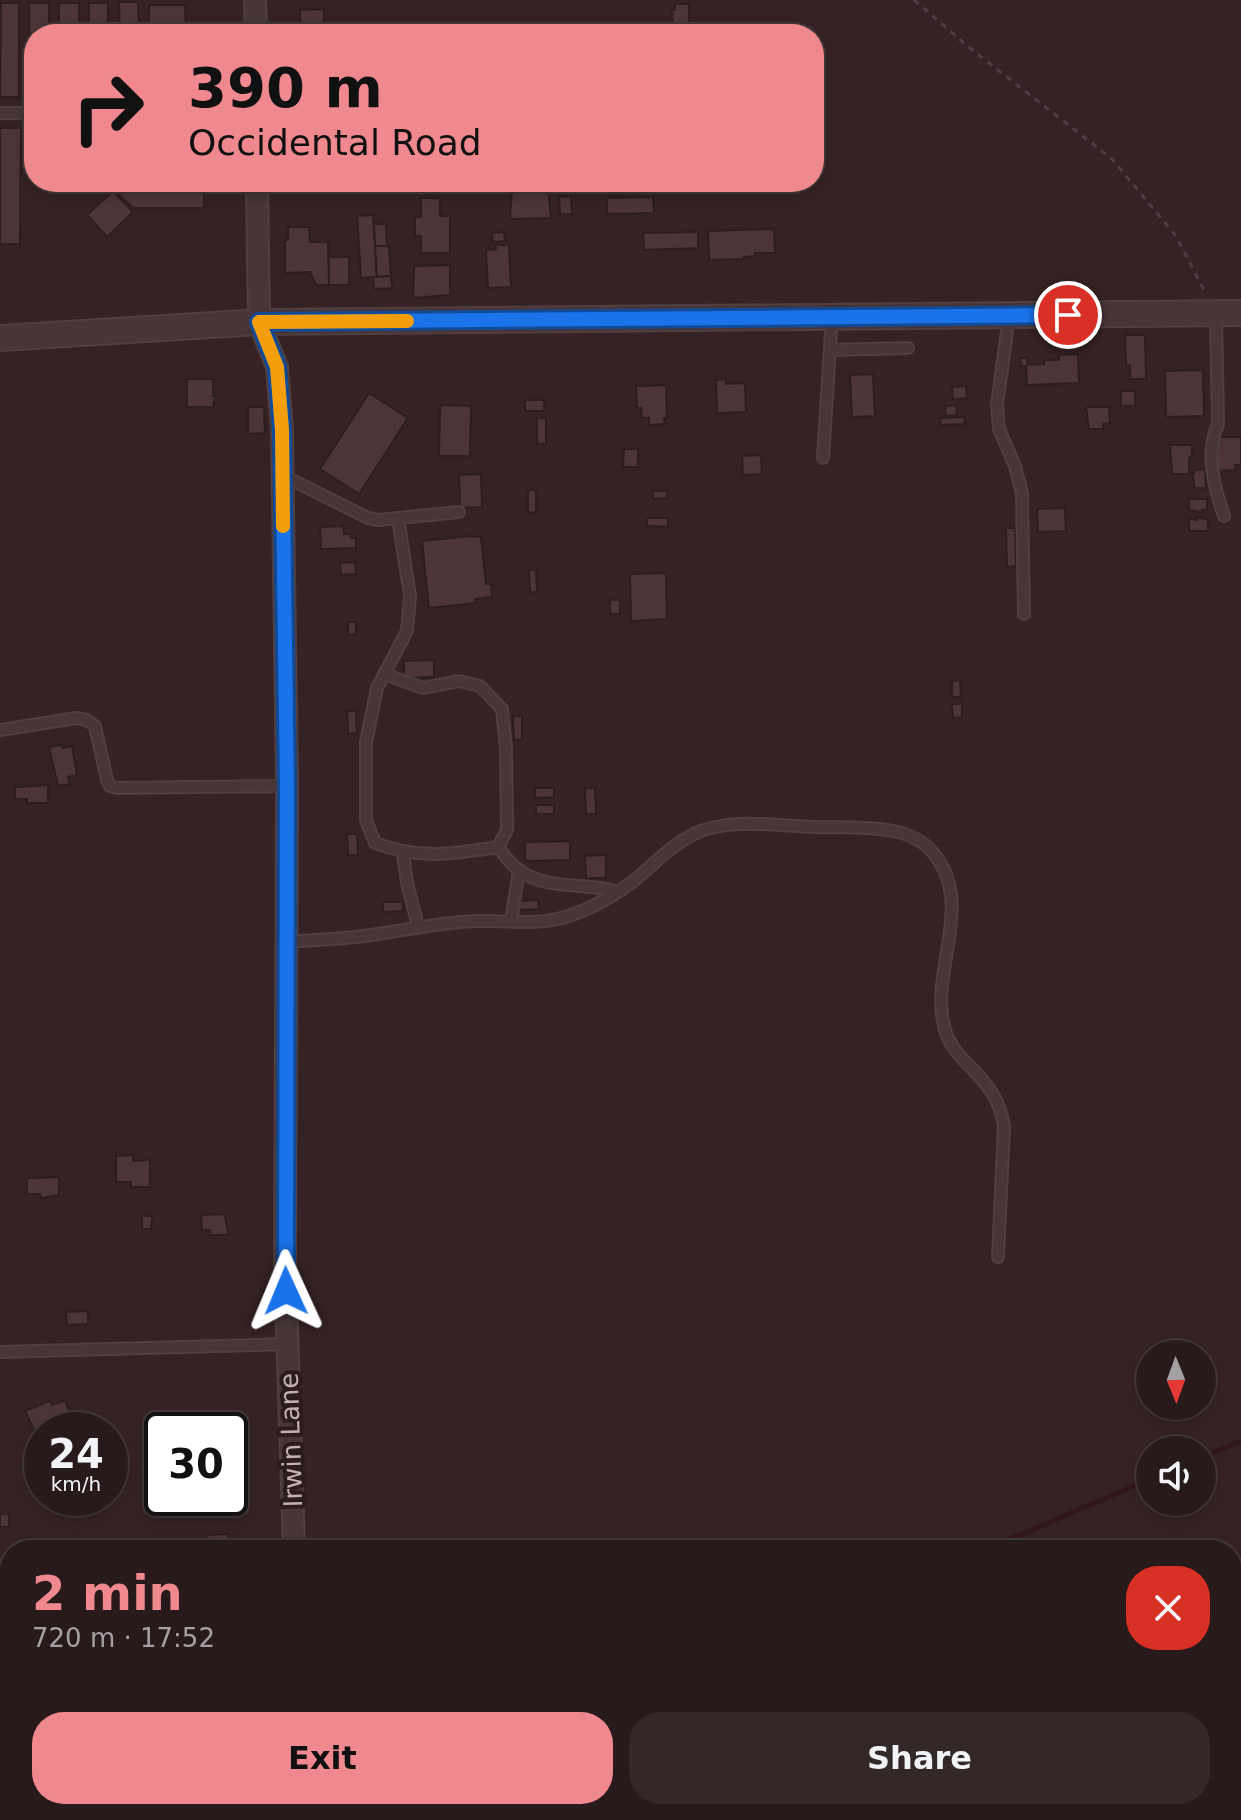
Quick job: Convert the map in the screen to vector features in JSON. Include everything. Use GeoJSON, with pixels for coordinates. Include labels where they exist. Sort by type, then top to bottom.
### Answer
{"type":"FeatureCollection","features":[{"type":"Feature","properties":{"kind":"street"},"geometry":{"type":"LineString","coordinates":[[255,0],[256,24]]}},
{"type":"Feature","properties":{"kind":"street","name":"Irwin Lane"},"geometry":{"type":"LineString","coordinates":[[257,192],[259,322],[277,367],[282,430],[287,786],[285,1265],[294,1540]]}},
{"type":"Feature","properties":{"kind":"street"},"geometry":{"type":"LineString","coordinates":[[0,338],[259,322],[1241,313]]}},
{"type":"Feature","properties":{"kind":"lane"},"geometry":{"type":"LineString","coordinates":[[0,113],[24,113]]}},
{"type":"Feature","properties":{"kind":"lane"},"geometry":{"type":"LineString","coordinates":[[1216,314],[1218,424],[1211,439],[1214,487],[1224,516]]}},
{"type":"Feature","properties":{"kind":"lane"},"geometry":{"type":"LineString","coordinates":[[1009,316],[997,405],[999,429],[1015,466],[1022,493],[1024,614]]}},
{"type":"Feature","properties":{"kind":"lane"},"geometry":{"type":"LineString","coordinates":[[823,458],[832,317]]}},
{"type":"Feature","properties":{"kind":"lane"},"geometry":{"type":"LineString","coordinates":[[830,350],[908,348]]}},
{"type":"Feature","properties":{"kind":"lane"},"geometry":{"type":"LineString","coordinates":[[282,475],[368,518],[459,512]]}},
{"type":"Feature","properties":{"kind":"lane"},"geometry":{"type":"LineString","coordinates":[[398,518],[410,596],[407,631],[377,688],[366,742],[366,820],[375,843],[403,854],[452,854],[498,847]]}},
{"type":"Feature","properties":{"kind":"lane"},"geometry":{"type":"LineString","coordinates":[[384,674],[423,688],[459,681],[480,686],[502,709],[507,830],[498,847]]}},
{"type":"Feature","properties":{"kind":"lane"},"geometry":{"type":"LineString","coordinates":[[0,730],[76,718],[87,720],[95,726],[107,780],[110,786],[117,788],[287,786]]}},
{"type":"Feature","properties":{"kind":"lane"},"geometry":{"type":"LineString","coordinates":[[286,942],[372,935],[418,926],[480,920],[544,922],[572,916],[618,892],[668,849],[698,832],[739,824],[893,831],[918,839],[934,853],[950,886],[952,920],[940,994],[945,1033],[989,1086],[1001,1106],[1004,1126],[998,1257]]}},
{"type":"Feature","properties":{"kind":"lane"},"geometry":{"type":"LineString","coordinates":[[498,847],[519,870],[552,883],[603,887],[618,892]]}},
{"type":"Feature","properties":{"kind":"lane"},"geometry":{"type":"LineString","coordinates":[[403,854],[418,926]]}},
{"type":"Feature","properties":{"kind":"lane"},"geometry":{"type":"LineString","coordinates":[[511,921],[519,870]]}},
{"type":"Feature","properties":{"kind":"lane"},"geometry":{"type":"LineString","coordinates":[[0,1352],[288,1344]]}},
{"type":"Feature","properties":{"kind":"path"},"geometry":{"type":"LineString","coordinates":[[914,0],[971,49],[1112,159],[1176,236],[1216,314]]}},
{"type":"Feature","properties":{"kind":"building"},"geometry":{"type":"Polygon","coordinates":[[[119,2],[138,2],[139,24],[120,24],[119,2]]]}},
{"type":"Feature","properties":{"kind":"building"},"geometry":{"type":"Polygon","coordinates":[[[1,3],[19,3],[19,97],[0,97],[1,3]]]}},
{"type":"Feature","properties":{"kind":"building"},"geometry":{"type":"Polygon","coordinates":[[[29,3],[49,3],[49,24],[29,24],[29,3]]]}},
{"type":"Feature","properties":{"kind":"building"},"geometry":{"type":"Polygon","coordinates":[[[59,3],[79,3],[79,24],[59,24],[59,3]]]}},
{"type":"Feature","properties":{"kind":"building"},"geometry":{"type":"Polygon","coordinates":[[[89,3],[108,3],[108,24],[89,24],[89,3]]]}},
{"type":"Feature","properties":{"kind":"building"},"geometry":{"type":"Polygon","coordinates":[[[675,4],[689,4],[689,24],[673,24],[672,10],[675,10],[675,4]]]}},
{"type":"Feature","properties":{"kind":"building"},"geometry":{"type":"Polygon","coordinates":[[[149,5],[185,5],[186,24],[149,24],[149,5]]]}},
{"type":"Feature","properties":{"kind":"building"},"geometry":{"type":"Polygon","coordinates":[[[324,9],[324,24],[300,24],[300,10],[324,9]]]}},
{"type":"Feature","properties":{"kind":"building"},"geometry":{"type":"Polygon","coordinates":[[[0,128],[21,128],[20,244],[0,244],[0,128]]]}},
{"type":"Feature","properties":{"kind":"building"},"geometry":{"type":"Polygon","coordinates":[[[112,192],[133,212],[107,237],[87,215],[112,192]]]}},
{"type":"Feature","properties":{"kind":"building"},"geometry":{"type":"Polygon","coordinates":[[[116,192],[204,192],[204,208],[133,208],[116,192]]]}},
{"type":"Feature","properties":{"kind":"building"},"geometry":{"type":"Polygon","coordinates":[[[512,192],[548,192],[551,218],[510,219],[512,192]]]}},
{"type":"Feature","properties":{"kind":"building"},"geometry":{"type":"Polygon","coordinates":[[[571,196],[572,214],[560,214],[559,197],[571,196]]]}},
{"type":"Feature","properties":{"kind":"building"},"geometry":{"type":"Polygon","coordinates":[[[653,197],[654,213],[607,214],[607,198],[653,197]]]}},
{"type":"Feature","properties":{"kind":"building"},"geometry":{"type":"Polygon","coordinates":[[[421,198],[440,198],[440,216],[450,216],[450,253],[421,253],[421,236],[415,236],[415,217],[421,217],[421,198]]]}},
{"type":"Feature","properties":{"kind":"building"},"geometry":{"type":"Polygon","coordinates":[[[373,215],[377,277],[361,278],[357,216],[373,215]]]}},
{"type":"Feature","properties":{"kind":"building"},"geometry":{"type":"Polygon","coordinates":[[[374,224],[386,224],[387,246],[375,246],[374,224]]]}},
{"type":"Feature","properties":{"kind":"building"},"geometry":{"type":"Polygon","coordinates":[[[288,227],[309,227],[310,242],[328,242],[329,285],[316,285],[310,272],[285,273],[288,227]]]}},
{"type":"Feature","properties":{"kind":"building"},"geometry":{"type":"Polygon","coordinates":[[[774,229],[775,253],[755,253],[755,256],[744,259],[709,260],[708,231],[774,229]]]}},
{"type":"Feature","properties":{"kind":"building"},"geometry":{"type":"Polygon","coordinates":[[[504,232],[505,241],[493,242],[492,233],[504,232]]]}},
{"type":"Feature","properties":{"kind":"building"},"geometry":{"type":"Polygon","coordinates":[[[698,232],[698,248],[644,250],[643,233],[698,232]]]}},
{"type":"Feature","properties":{"kind":"building"},"geometry":{"type":"Polygon","coordinates":[[[496,245],[509,245],[511,287],[488,288],[486,250],[496,249],[496,245]]]}},
{"type":"Feature","properties":{"kind":"building"},"geometry":{"type":"Polygon","coordinates":[[[375,246],[389,246],[391,276],[377,277],[375,246]]]}},
{"type":"Feature","properties":{"kind":"building"},"geometry":{"type":"Polygon","coordinates":[[[329,257],[349,257],[349,285],[329,285],[329,257]]]}},
{"type":"Feature","properties":{"kind":"building"},"geometry":{"type":"Polygon","coordinates":[[[450,265],[450,295],[413,298],[414,266],[450,265]]]}},
{"type":"Feature","properties":{"kind":"building"},"geometry":{"type":"Polygon","coordinates":[[[391,276],[392,288],[374,289],[373,277],[391,276]]]}},
{"type":"Feature","properties":{"kind":"building"},"geometry":{"type":"Polygon","coordinates":[[[1125,335],[1145,335],[1146,379],[1130,379],[1125,335]]]}},
{"type":"Feature","properties":{"kind":"building"},"geometry":{"type":"Polygon","coordinates":[[[1078,354],[1079,383],[1027,385],[1026,366],[1021,366],[1020,358],[1027,358],[1027,365],[1044,364],[1044,360],[1059,360],[1059,355],[1078,354]]]}},
{"type":"Feature","properties":{"kind":"building"},"geometry":{"type":"Polygon","coordinates":[[[1203,370],[1204,416],[1166,417],[1165,371],[1203,370]]]}},
{"type":"Feature","properties":{"kind":"building"},"geometry":{"type":"Polygon","coordinates":[[[873,374],[875,416],[852,417],[850,375],[873,374]]]}},
{"type":"Feature","properties":{"kind":"building"},"geometry":{"type":"Polygon","coordinates":[[[187,379],[213,379],[213,396],[216,396],[213,407],[187,407],[187,379]]]}},
{"type":"Feature","properties":{"kind":"building"},"geometry":{"type":"Polygon","coordinates":[[[726,379],[726,384],[745,383],[746,412],[717,413],[716,380],[726,379]]]}},
{"type":"Feature","properties":{"kind":"building"},"geometry":{"type":"Polygon","coordinates":[[[666,385],[665,424],[649,425],[649,418],[642,418],[641,408],[637,408],[636,386],[666,385]]]}},
{"type":"Feature","properties":{"kind":"building"},"geometry":{"type":"Polygon","coordinates":[[[966,386],[967,398],[953,400],[952,387],[966,386]]]}},
{"type":"Feature","properties":{"kind":"building"},"geometry":{"type":"Polygon","coordinates":[[[1121,391],[1135,391],[1135,406],[1121,406],[1121,391]]]}},
{"type":"Feature","properties":{"kind":"building"},"geometry":{"type":"Polygon","coordinates":[[[369,393],[408,418],[359,494],[320,469],[369,393]]]}},
{"type":"Feature","properties":{"kind":"building"},"geometry":{"type":"Polygon","coordinates":[[[525,400],[544,400],[544,411],[525,411],[525,400]]]}},
{"type":"Feature","properties":{"kind":"building"},"geometry":{"type":"Polygon","coordinates":[[[440,405],[471,406],[470,456],[439,456],[440,405]]]}},
{"type":"Feature","properties":{"kind":"building"},"geometry":{"type":"Polygon","coordinates":[[[956,405],[957,415],[946,416],[945,406],[956,405]]]}},
{"type":"Feature","properties":{"kind":"building"},"geometry":{"type":"Polygon","coordinates":[[[248,407],[264,407],[265,433],[248,434],[248,407]]]}},
{"type":"Feature","properties":{"kind":"building"},"geometry":{"type":"Polygon","coordinates":[[[1086,407],[1109,407],[1110,423],[1103,424],[1103,429],[1089,429],[1086,407]]]}},
{"type":"Feature","properties":{"kind":"building"},"geometry":{"type":"Polygon","coordinates":[[[964,417],[965,424],[941,425],[940,418],[964,417]]]}},
{"type":"Feature","properties":{"kind":"building"},"geometry":{"type":"Polygon","coordinates":[[[537,418],[546,418],[546,444],[537,444],[537,418]]]}},
{"type":"Feature","properties":{"kind":"building"},"geometry":{"type":"Polygon","coordinates":[[[1214,437],[1241,437],[1241,465],[1235,465],[1236,470],[1216,471],[1214,437]]]}},
{"type":"Feature","properties":{"kind":"building"},"geometry":{"type":"Polygon","coordinates":[[[1170,445],[1192,445],[1189,474],[1172,474],[1170,445]]]}},
{"type":"Feature","properties":{"kind":"building"},"geometry":{"type":"Polygon","coordinates":[[[624,449],[638,449],[638,467],[623,467],[624,449]]]}},
{"type":"Feature","properties":{"kind":"building"},"geometry":{"type":"Polygon","coordinates":[[[761,455],[762,474],[743,475],[742,456],[761,455]]]}},
{"type":"Feature","properties":{"kind":"building"},"geometry":{"type":"Polygon","coordinates":[[[1205,469],[1206,488],[1195,488],[1194,470],[1205,469]]]}},
{"type":"Feature","properties":{"kind":"building"},"geometry":{"type":"Polygon","coordinates":[[[481,474],[482,507],[460,508],[459,475],[481,474]]]}},
{"type":"Feature","properties":{"kind":"building"},"geometry":{"type":"Polygon","coordinates":[[[528,490],[536,490],[536,512],[528,513],[528,490]]]}},
{"type":"Feature","properties":{"kind":"building"},"geometry":{"type":"Polygon","coordinates":[[[653,491],[667,491],[667,498],[653,499],[653,491]]]}},
{"type":"Feature","properties":{"kind":"building"},"geometry":{"type":"Polygon","coordinates":[[[1189,499],[1207,499],[1207,510],[1189,510],[1189,499]]]}},
{"type":"Feature","properties":{"kind":"building"},"geometry":{"type":"Polygon","coordinates":[[[1065,508],[1066,531],[1038,532],[1037,509],[1065,508]]]}},
{"type":"Feature","properties":{"kind":"building"},"geometry":{"type":"Polygon","coordinates":[[[1197,517],[1208,520],[1208,531],[1189,531],[1189,519],[1197,520],[1197,517]]]}},
{"type":"Feature","properties":{"kind":"building"},"geometry":{"type":"Polygon","coordinates":[[[647,518],[668,518],[668,527],[647,526],[647,518]]]}},
{"type":"Feature","properties":{"kind":"building"},"geometry":{"type":"Polygon","coordinates":[[[343,526],[344,534],[356,538],[356,548],[321,549],[320,527],[343,526]]]}},
{"type":"Feature","properties":{"kind":"building"},"geometry":{"type":"Polygon","coordinates":[[[1006,528],[1015,528],[1016,566],[1007,567],[1006,528]]]}},
{"type":"Feature","properties":{"kind":"building"},"geometry":{"type":"Polygon","coordinates":[[[481,537],[486,584],[491,584],[492,597],[475,599],[476,603],[429,608],[422,541],[481,537]]]}},
{"type":"Feature","properties":{"kind":"building"},"geometry":{"type":"Polygon","coordinates":[[[355,562],[356,574],[341,575],[340,563],[355,562]]]}},
{"type":"Feature","properties":{"kind":"building"},"geometry":{"type":"Polygon","coordinates":[[[529,570],[536,570],[537,592],[530,592],[529,570]]]}},
{"type":"Feature","properties":{"kind":"building"},"geometry":{"type":"Polygon","coordinates":[[[666,573],[667,619],[631,621],[630,574],[666,573]]]}},
{"type":"Feature","properties":{"kind":"building"},"geometry":{"type":"Polygon","coordinates":[[[610,600],[620,600],[620,614],[610,614],[610,600]]]}},
{"type":"Feature","properties":{"kind":"building"},"geometry":{"type":"Polygon","coordinates":[[[348,622],[356,622],[356,634],[348,635],[348,622]]]}},
{"type":"Feature","properties":{"kind":"building"},"geometry":{"type":"Polygon","coordinates":[[[434,660],[434,677],[404,678],[404,661],[434,660]]]}},
{"type":"Feature","properties":{"kind":"building"},"geometry":{"type":"Polygon","coordinates":[[[960,680],[961,697],[952,697],[952,681],[960,680]]]}},
{"type":"Feature","properties":{"kind":"building"},"geometry":{"type":"Polygon","coordinates":[[[952,704],[962,704],[962,717],[953,718],[952,704]]]}},
{"type":"Feature","properties":{"kind":"building"},"geometry":{"type":"Polygon","coordinates":[[[347,711],[356,711],[357,733],[348,734],[347,711]]]}},
{"type":"Feature","properties":{"kind":"building"},"geometry":{"type":"Polygon","coordinates":[[[513,716],[522,716],[522,739],[514,740],[513,716]]]}},
{"type":"Feature","properties":{"kind":"building"},"geometry":{"type":"Polygon","coordinates":[[[62,745],[63,748],[72,746],[77,775],[68,777],[70,784],[58,786],[49,747],[62,745]]]}},
{"type":"Feature","properties":{"kind":"building"},"geometry":{"type":"Polygon","coordinates":[[[48,785],[48,803],[27,803],[27,799],[15,799],[15,787],[48,785]]]}},
{"type":"Feature","properties":{"kind":"building"},"geometry":{"type":"Polygon","coordinates":[[[535,788],[554,788],[554,797],[535,798],[535,788]]]}},
{"type":"Feature","properties":{"kind":"building"},"geometry":{"type":"Polygon","coordinates":[[[585,788],[595,788],[596,814],[586,814],[585,788]]]}},
{"type":"Feature","properties":{"kind":"building"},"geometry":{"type":"Polygon","coordinates":[[[536,805],[554,805],[554,814],[536,814],[536,805]]]}},
{"type":"Feature","properties":{"kind":"building"},"geometry":{"type":"Polygon","coordinates":[[[347,834],[357,834],[358,855],[348,855],[347,834]]]}},
{"type":"Feature","properties":{"kind":"building"},"geometry":{"type":"Polygon","coordinates":[[[570,841],[570,860],[525,861],[525,842],[570,841]]]}},
{"type":"Feature","properties":{"kind":"building"},"geometry":{"type":"Polygon","coordinates":[[[606,855],[606,878],[586,878],[585,856],[606,855]]]}},
{"type":"Feature","properties":{"kind":"building"},"geometry":{"type":"Polygon","coordinates":[[[538,900],[539,909],[519,910],[519,901],[538,900]]]}},
{"type":"Feature","properties":{"kind":"building"},"geometry":{"type":"Polygon","coordinates":[[[383,902],[403,902],[403,911],[383,912],[383,902]]]}},
{"type":"Feature","properties":{"kind":"building"},"geometry":{"type":"Polygon","coordinates":[[[133,1155],[133,1161],[150,1160],[150,1187],[131,1187],[131,1182],[116,1182],[116,1156],[133,1155]]]}},
{"type":"Feature","properties":{"kind":"building"},"geometry":{"type":"Polygon","coordinates":[[[59,1177],[59,1195],[40,1198],[40,1194],[27,1194],[27,1178],[59,1177]]]}},
{"type":"Feature","properties":{"kind":"building"},"geometry":{"type":"Polygon","coordinates":[[[224,1214],[229,1235],[210,1235],[210,1230],[202,1230],[201,1215],[224,1214]]]}},
{"type":"Feature","properties":{"kind":"building"},"geometry":{"type":"Polygon","coordinates":[[[142,1216],[152,1216],[151,1229],[142,1229],[142,1216]]]}},
{"type":"Feature","properties":{"kind":"building"},"geometry":{"type":"Polygon","coordinates":[[[88,1311],[88,1324],[67,1325],[66,1312],[88,1311]]]}},
{"type":"Feature","properties":{"kind":"building"},"geometry":{"type":"Polygon","coordinates":[[[65,1400],[69,1412],[25,1411],[50,1401],[52,1405],[65,1400]]]}},
{"type":"Feature","properties":{"kind":"building"},"geometry":{"type":"Polygon","coordinates":[[[0,1514],[9,1514],[9,1527],[0,1527],[0,1514]]]}},
{"type":"Feature","properties":{"kind":"building"},"geometry":{"type":"Polygon","coordinates":[[[228,1534],[228,1540],[208,1540],[207,1535],[228,1534]]]}},
{"type":"Feature","properties":{"kind":"waterway"},"geometry":{"type":"LineString","coordinates":[[1216,1451],[1241,1441]]}},
{"type":"Feature","properties":{"kind":"waterway"},"geometry":{"type":"LineString","coordinates":[[1008,1540],[1136,1485]]}},
{"type":"Feature","properties":{"kind":"slow traffic"},"geometry":{"type":"LineString","coordinates":[[283,526],[282,430],[277,367],[259,322],[407,321]]}},
{"type":"Feature","properties":{"kind":"route"},"geometry":{"type":"LineString","coordinates":[[286,1291],[287,786],[282,430],[277,367],[259,322],[1068,315]]}}]}
